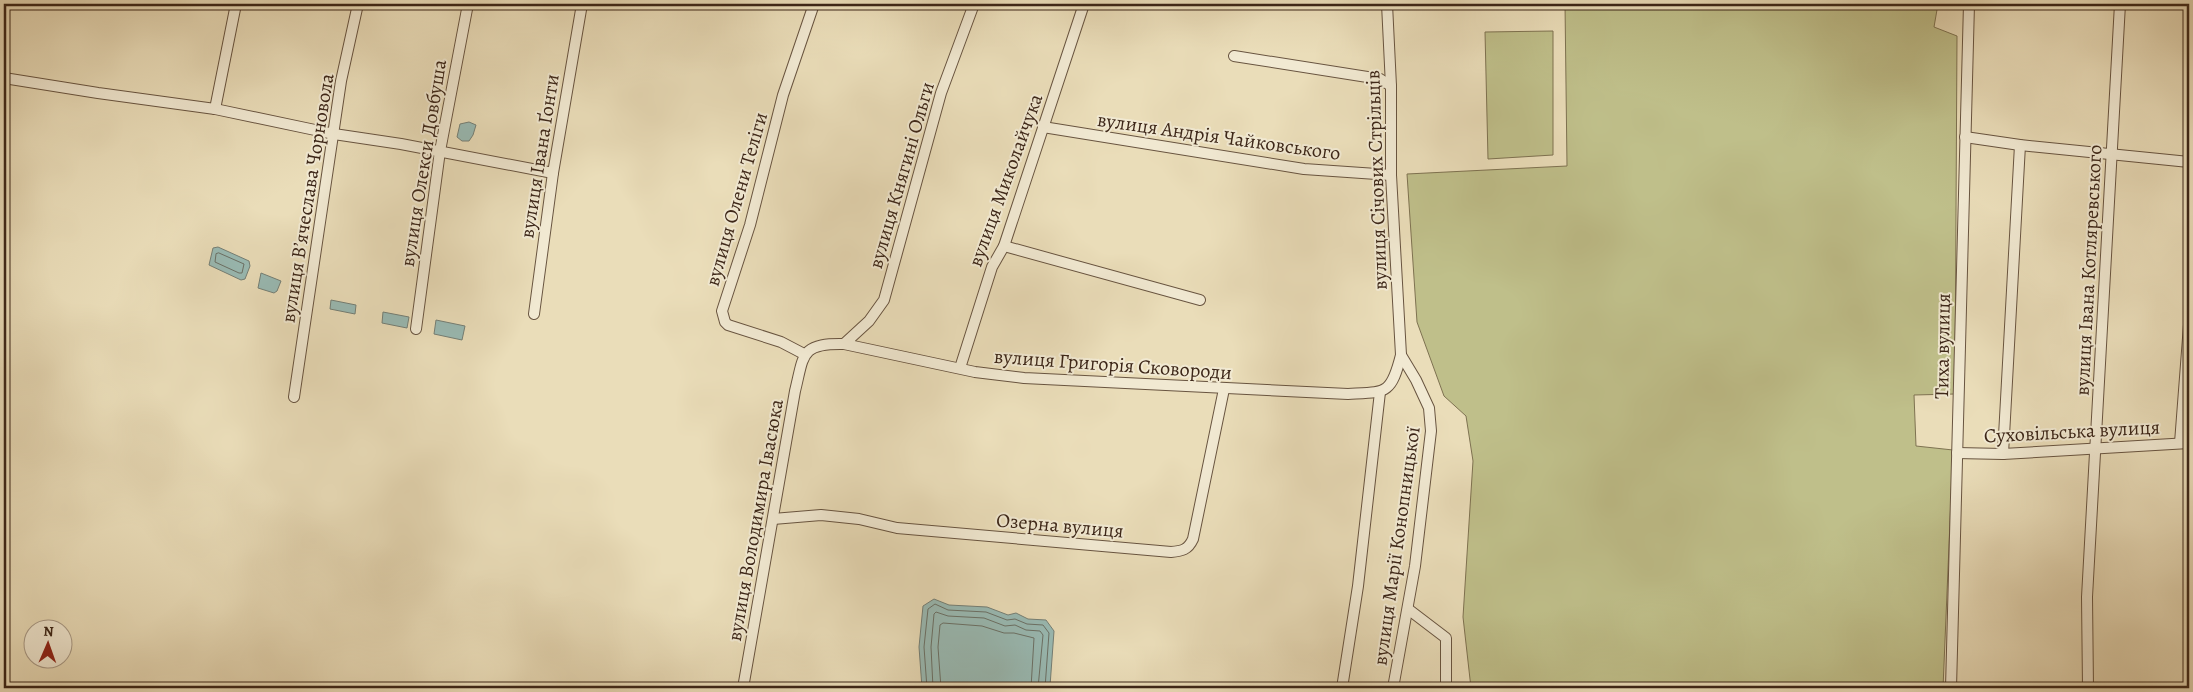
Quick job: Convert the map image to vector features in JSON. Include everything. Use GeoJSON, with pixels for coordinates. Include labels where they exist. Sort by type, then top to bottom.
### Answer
{"type":"FeatureCollection","features":[{"type":"Feature","properties":{"kind":"street"},"geometry":{"type":"LineString","coordinates":[[215,109],[236,4]]}},
{"type":"Feature","properties":{"kind":"street","name":"вулиця Вʼячеслава Чорновола"},"geometry":{"type":"LineString","coordinates":[[294,397],[341,81],[358,4]]}},
{"type":"Feature","properties":{"kind":"street","name":"вулиця Олекси Довбуша"},"geometry":{"type":"LineString","coordinates":[[416,329],[440,151],[468,4]]}},
{"type":"Feature","properties":{"kind":"street","name":"вулиця Івана Ґонти"},"geometry":{"type":"LineString","coordinates":[[534,314],[553,173],[582,4]]}},
{"type":"Feature","properties":{"kind":"street","name":"вулиця Олени Теліги"},"geometry":{"type":"LineString","coordinates":[[804,356],[795,347],[728,325],[724,322],[722,311],[750,225],[783,95],[814,4]]}},
{"type":"Feature","properties":{"kind":"street","name":"вулиця Княгині Ольги"},"geometry":{"type":"LineString","coordinates":[[844,344],[869,321],[884,300],[941,93],[974,4]]}},
{"type":"Feature","properties":{"kind":"street","name":"вулиця Миколайчука"},"geometry":{"type":"LineString","coordinates":[[960,368],[992,267],[1004,246],[1084,4]]}},
{"type":"Feature","properties":{"kind":"street","name":"вулиця Січових Стрільців"},"geometry":{"type":"LineString","coordinates":[[1387,4],[1391,86],[1392,175],[1401,355]]}},
{"type":"Feature","properties":{"kind":"street","name":"Тиха вулиця"},"geometry":{"type":"LineString","coordinates":[[1951,688],[1969,4]]}},
{"type":"Feature","properties":{"kind":"street","name":"вулиця Івана Котляревського"},"geometry":{"type":"LineString","coordinates":[[2088,688],[2087,597],[2120,4]]}},
{"type":"Feature","properties":{"kind":"street"},"geometry":{"type":"LineString","coordinates":[[1234,56],[1380,79],[1391,86]]}},
{"type":"Feature","properties":{"kind":"street"},"geometry":{"type":"LineString","coordinates":[[4,78],[215,109],[334,134],[440,151],[553,173]]}},
{"type":"Feature","properties":{"kind":"street","name":"вулиця Андрія Чайковського"},"geometry":{"type":"LineString","coordinates":[[1043,127],[1304,169],[1392,175]]}},
{"type":"Feature","properties":{"kind":"street"},"geometry":{"type":"LineString","coordinates":[[1965,137],[2020,146],[2189,162]]}},
{"type":"Feature","properties":{"kind":"street"},"geometry":{"type":"LineString","coordinates":[[2003,454],[2020,146]]}},
{"type":"Feature","properties":{"kind":"street"},"geometry":{"type":"LineString","coordinates":[[1004,246],[1200,300]]}},
{"type":"Feature","properties":{"kind":"street"},"geometry":{"type":"LineString","coordinates":[[2184,443],[2189,325]]}},
{"type":"Feature","properties":{"kind":"street","name":"вулиця Григорія Сковороди"},"geometry":{"type":"LineString","coordinates":[[804,356],[810,349],[820,345],[844,344],[960,368],[1024,378],[1222,392],[1348,394],[1380,392]]}},
{"type":"Feature","properties":{"kind":"street"},"geometry":{"type":"LineString","coordinates":[[1342,688],[1358,586],[1380,392],[1389,386],[1394,379],[1401,355]]}},
{"type":"Feature","properties":{"kind":"street","name":"вулиця Марії Конопницької"},"geometry":{"type":"LineString","coordinates":[[1393,688],[1408,609],[1431,432],[1429,408],[1416,380],[1401,355]]}},
{"type":"Feature","properties":{"kind":"street","name":"вулиця Володимира Івасюка"},"geometry":{"type":"LineString","coordinates":[[743,688],[795,391],[804,356]]}},
{"type":"Feature","properties":{"kind":"street","name":"Озерна вулиця"},"geometry":{"type":"LineString","coordinates":[[773,519],[821,515],[859,519],[897,528],[1161,552],[1182,552],[1187,549],[1192,538],[1222,392]]}},
{"type":"Feature","properties":{"kind":"street","name":"Суховільська вулиця"},"geometry":{"type":"LineString","coordinates":[[1957,454],[2003,454],[2184,443]]}},
{"type":"Feature","properties":{"kind":"street"},"geometry":{"type":"LineString","coordinates":[[1408,609],[1446,638],[1446,688]]}},
{"type":"Feature","properties":{"kind":"green space"},"geometry":{"type":"Polygon","coordinates":[[[1565,4],[1938,4],[1934,27],[1957,36],[1955,394],[1914,395],[1916,446],[1953,450],[1943,688],[1471,688],[1463,617],[1473,461],[1466,416],[1444,396],[1417,322],[1407,174],[1567,166],[1565,4]]]}},
{"type":"Feature","properties":{"kind":"green space"},"geometry":{"type":"Polygon","coordinates":[[[1553,31],[1553,155],[1488,159],[1485,32],[1553,31]]]}},
{"type":"Feature","properties":{"kind":"water"},"geometry":{"type":"Polygon","coordinates":[[[469,122],[476,125],[473,135],[469,141],[462,141],[457,137],[460,124],[469,122]]]}},
{"type":"Feature","properties":{"kind":"water"},"geometry":{"type":"Polygon","coordinates":[[[218,247],[249,261],[250,266],[245,279],[241,280],[209,265],[213,248],[218,247]]]}},
{"type":"Feature","properties":{"kind":"water"},"geometry":{"type":"Polygon","coordinates":[[[261,273],[281,281],[277,291],[274,293],[258,288],[261,273]]]}},
{"type":"Feature","properties":{"kind":"water"},"geometry":{"type":"Polygon","coordinates":[[[331,300],[356,305],[355,314],[330,309],[331,300]]]}},
{"type":"Feature","properties":{"kind":"water"},"geometry":{"type":"Polygon","coordinates":[[[383,312],[409,317],[407,328],[382,323],[383,312]]]}},
{"type":"Feature","properties":{"kind":"water"},"geometry":{"type":"Polygon","coordinates":[[[436,320],[465,326],[462,340],[434,334],[436,320]]]}},
{"type":"Feature","properties":{"kind":"water"},"geometry":{"type":"Polygon","coordinates":[[[934,599],[949,605],[987,607],[1008,615],[1016,613],[1028,619],[1046,620],[1054,631],[1050,686],[1048,688],[922,688],[919,647],[923,606],[934,599]]]}}]}
